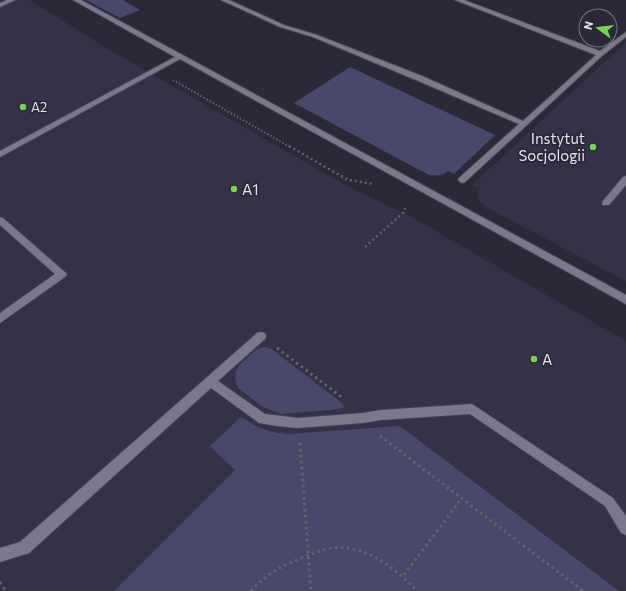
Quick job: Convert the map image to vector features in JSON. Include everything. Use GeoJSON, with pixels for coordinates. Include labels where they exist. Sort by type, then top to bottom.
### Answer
{"type":"FeatureCollection","features":[{"type":"Feature","properties":{"kind":"lane"},"geometry":{"type":"LineString","coordinates":[[0,5],[12,0]]}},
{"type":"Feature","properties":{"kind":"lane"},"geometry":{"type":"LineString","coordinates":[[76,0],[626,300]]}},
{"type":"Feature","properties":{"kind":"lane"},"geometry":{"type":"LineString","coordinates":[[224,0],[282,26],[321,38],[419,78],[524,124]]}},
{"type":"Feature","properties":{"kind":"lane"},"geometry":{"type":"LineString","coordinates":[[458,0],[601,54]]}},
{"type":"Feature","properties":{"kind":"lane"},"geometry":{"type":"LineString","coordinates":[[462,180],[601,54],[626,34]]}},
{"type":"Feature","properties":{"kind":"lane"},"geometry":{"type":"LineString","coordinates":[[0,154],[179,57]]}},
{"type":"Feature","properties":{"kind":"lane"},"geometry":{"type":"LineString","coordinates":[[606,203],[624,183]]}},
{"type":"Feature","properties":{"kind":"lane"},"geometry":{"type":"LineString","coordinates":[[0,220],[62,274],[0,319]]}},
{"type":"Feature","properties":{"kind":"lane"},"geometry":{"type":"LineString","coordinates":[[0,555],[24,548],[261,336]]}},
{"type":"Feature","properties":{"kind":"lane"},"geometry":{"type":"LineString","coordinates":[[211,382],[263,419],[298,423],[363,418],[381,415],[472,409],[609,502],[626,528]]}},
{"type":"Feature","properties":{"kind":"path"},"geometry":{"type":"LineString","coordinates":[[162,66],[172,72],[173,81],[348,180],[380,185]]}},
{"type":"Feature","properties":{"kind":"path"},"geometry":{"type":"LineString","coordinates":[[365,247],[404,212],[405,208]]}},
{"type":"Feature","properties":{"kind":"path"},"geometry":{"type":"LineString","coordinates":[[261,336],[346,401],[375,432],[583,591]]}},
{"type":"Feature","properties":{"kind":"path"},"geometry":{"type":"LineString","coordinates":[[298,423],[311,591]]}},
{"type":"Feature","properties":{"kind":"path"},"geometry":{"type":"LineString","coordinates":[[404,575],[462,498]]}},
{"type":"Feature","properties":{"kind":"path"},"geometry":{"type":"LineString","coordinates":[[251,591],[280,566],[318,551],[335,548],[360,551],[380,560],[404,575],[417,591]]}},
{"type":"Feature","properties":{"kind":"path"},"geometry":{"type":"LineString","coordinates":[[0,582],[6,591]]}},
{"type":"Feature","properties":{"kind":"shaded area"},"geometry":{"type":"Polygon","coordinates":[[[0,0],[30,0],[100,44],[261,137],[349,187],[410,216],[626,341],[626,591],[0,591],[0,0]]]}},
{"type":"Feature","properties":{"kind":"shaded area"},"geometry":{"type":"Polygon","coordinates":[[[86,0],[123,0],[140,10],[120,18],[86,0]]]}},
{"type":"Feature","properties":{"kind":"shaded area"},"geometry":{"type":"Polygon","coordinates":[[[626,42],[626,281],[487,208],[478,200],[477,194],[480,188],[472,185],[626,42]]]}},
{"type":"Feature","properties":{"kind":"shaded area"},"geometry":{"type":"Polygon","coordinates":[[[350,67],[495,135],[454,174],[448,171],[444,174],[434,176],[429,175],[294,103],[350,67]]]}},
{"type":"Feature","properties":{"kind":"shaded area"},"geometry":{"type":"Polygon","coordinates":[[[266,347],[273,350],[342,403],[344,408],[281,414],[263,407],[238,388],[235,380],[239,365],[257,349],[266,347]]]}},
{"type":"Feature","properties":{"kind":"shaded area"},"geometry":{"type":"Polygon","coordinates":[[[241,417],[263,429],[288,434],[400,426],[619,591],[114,591],[235,470],[210,446],[241,417]]]}},
{"type":"Feature","properties":{"kind":"place","name":"A2"},"geometry":{"type":"Point","coordinates":[23,107]}},
{"type":"Feature","properties":{"kind":"place","name":"Instytut Socjologii"},"geometry":{"type":"Point","coordinates":[593,147]}},
{"type":"Feature","properties":{"kind":"place","name":"A1"},"geometry":{"type":"Point","coordinates":[234,189]}},
{"type":"Feature","properties":{"kind":"place","name":"A"},"geometry":{"type":"Point","coordinates":[534,359]}}]}
